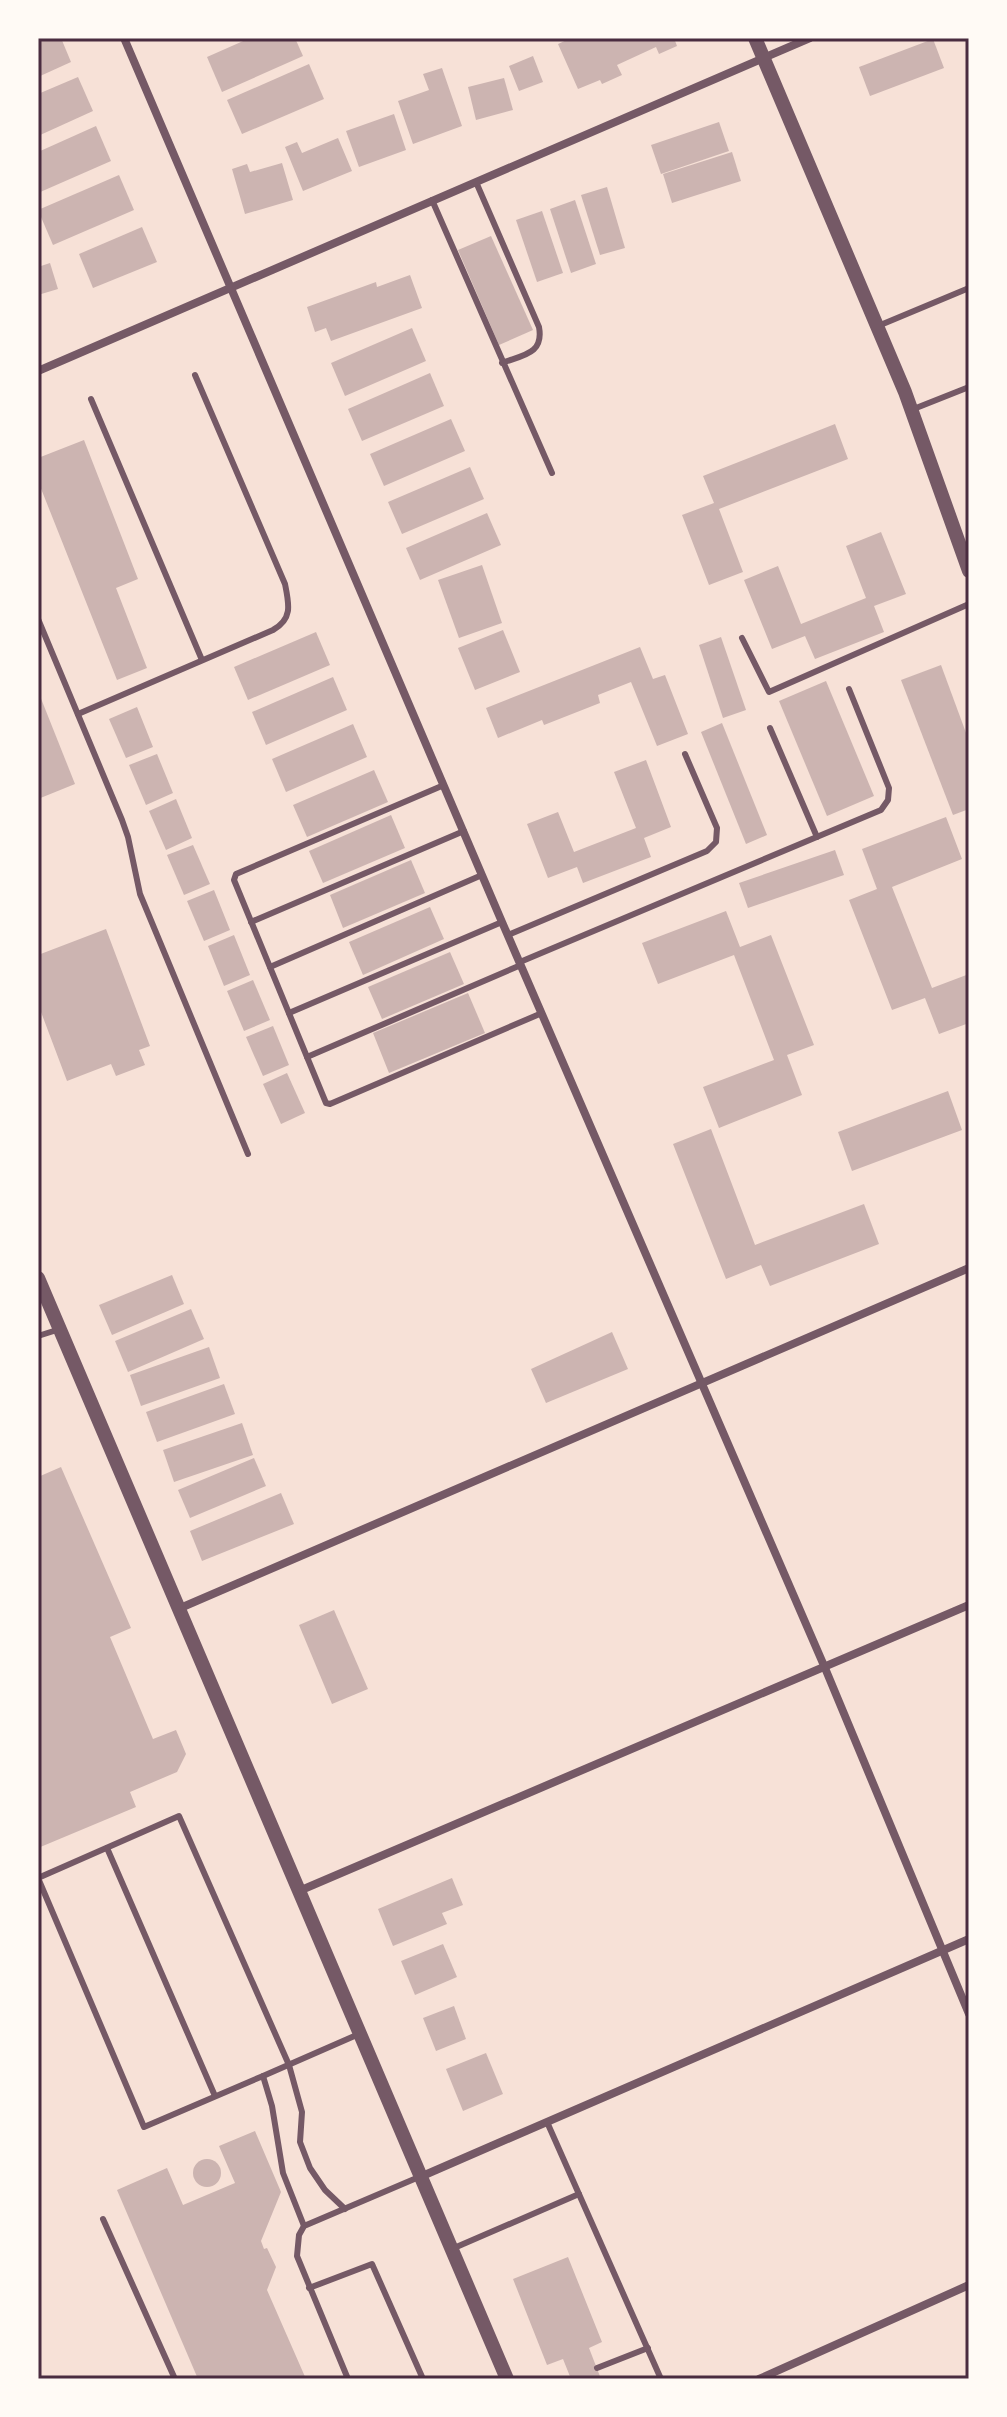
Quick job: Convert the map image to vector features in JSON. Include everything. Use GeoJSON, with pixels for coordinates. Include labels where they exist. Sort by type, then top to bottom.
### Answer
{"type":"FeatureCollection","features":[{"type":"Feature","properties":{"kind":"street"},"geometry":{"type":"LineString","coordinates":[[124,38],[825,1668],[969,2014]]}},
{"type":"Feature","properties":{"kind":"street"},"geometry":{"type":"LineString","coordinates":[[755,38],[877,324],[969,571]]}},
{"type":"Feature","properties":{"kind":"street"},"geometry":{"type":"LineString","coordinates":[[38,371],[810,38]]}},
{"type":"Feature","properties":{"kind":"street"},"geometry":{"type":"LineString","coordinates":[[177,1609],[969,1268]]}},
{"type":"Feature","properties":{"kind":"street"},"geometry":{"type":"LineString","coordinates":[[38,1278],[507,2379]]}},
{"type":"Feature","properties":{"kind":"street"},"geometry":{"type":"LineString","coordinates":[[299,1891],[969,1605]]}},
{"type":"Feature","properties":{"kind":"street"},"geometry":{"type":"LineString","coordinates":[[419,2177],[969,1939]]}},
{"type":"Feature","properties":{"kind":"street"},"geometry":{"type":"LineString","coordinates":[[759,2379],[969,2285]]}},
{"type":"Feature","properties":{"kind":"lane"},"geometry":{"type":"LineString","coordinates":[[476,182],[539,327],[541,340],[536,350],[502,363]]}},
{"type":"Feature","properties":{"kind":"lane"},"geometry":{"type":"LineString","coordinates":[[432,200],[552,473]]}},
{"type":"Feature","properties":{"kind":"lane"},"geometry":{"type":"LineString","coordinates":[[877,324],[969,288]]}},
{"type":"Feature","properties":{"kind":"lane"},"geometry":{"type":"LineString","coordinates":[[78,714],[278,627],[289,614],[285,584],[195,375]]}},
{"type":"Feature","properties":{"kind":"lane"},"geometry":{"type":"LineString","coordinates":[[911,410],[969,387]]}},
{"type":"Feature","properties":{"kind":"lane"},"geometry":{"type":"LineString","coordinates":[[91,399],[202,660]]}},
{"type":"Feature","properties":{"kind":"lane"},"geometry":{"type":"LineString","coordinates":[[742,638],[769,692],[969,604]]}},
{"type":"Feature","properties":{"kind":"lane"},"geometry":{"type":"LineString","coordinates":[[38,619],[128,837],[140,894],[248,1154]]}},
{"type":"Feature","properties":{"kind":"lane"},"geometry":{"type":"LineString","coordinates":[[307,1057],[881,810],[888,800],[889,788],[849,689]]}},
{"type":"Feature","properties":{"kind":"lane"},"geometry":{"type":"LineString","coordinates":[[770,728],[817,837]]}},
{"type":"Feature","properties":{"kind":"lane"},"geometry":{"type":"LineString","coordinates":[[508,935],[707,851],[716,842],[717,828],[685,754]]}},
{"type":"Feature","properties":{"kind":"lane"},"geometry":{"type":"LineString","coordinates":[[444,785],[236,874],[234,880],[326,1103],[330,1104],[540,1010]]}},
{"type":"Feature","properties":{"kind":"lane"},"geometry":{"type":"LineString","coordinates":[[251,922],[464,831]]}},
{"type":"Feature","properties":{"kind":"lane"},"geometry":{"type":"LineString","coordinates":[[270,967],[482,875]]}},
{"type":"Feature","properties":{"kind":"lane"},"geometry":{"type":"LineString","coordinates":[[289,1013],[502,922]]}},
{"type":"Feature","properties":{"kind":"lane"},"geometry":{"type":"LineString","coordinates":[[38,1336],[60,1329]]}},
{"type":"Feature","properties":{"kind":"lane"},"geometry":{"type":"LineString","coordinates":[[345,2209],[325,2190],[300,2142],[302,2112],[289,2065],[179,1816],[38,1878],[144,2127],[289,2065],[359,2034]]}},
{"type":"Feature","properties":{"kind":"lane"},"geometry":{"type":"LineString","coordinates":[[107,1848],[215,2096]]}},
{"type":"Feature","properties":{"kind":"lane"},"geometry":{"type":"LineString","coordinates":[[263,2076],[272,2106],[283,2173],[304,2226]]}},
{"type":"Feature","properties":{"kind":"lane"},"geometry":{"type":"LineString","coordinates":[[547,2122],[661,2379]]}},
{"type":"Feature","properties":{"kind":"lane"},"geometry":{"type":"LineString","coordinates":[[348,2379],[297,2256],[299,2235],[304,2226],[419,2177]]}},
{"type":"Feature","properties":{"kind":"lane"},"geometry":{"type":"LineString","coordinates":[[450,2250],[579,2194]]}},
{"type":"Feature","properties":{"kind":"lane"},"geometry":{"type":"LineString","coordinates":[[103,2219],[175,2379]]}},
{"type":"Feature","properties":{"kind":"lane"},"geometry":{"type":"LineString","coordinates":[[309,2288],[372,2264],[423,2379]]}},
{"type":"Feature","properties":{"kind":"lane"},"geometry":{"type":"LineString","coordinates":[[597,2368],[648,2348]]}},
{"type":"Feature","properties":{"kind":"building"},"geometry":{"type":"Polygon","coordinates":[[[38,38],[61,38],[71,62],[38,77],[38,38]]]}},
{"type":"Feature","properties":{"kind":"building"},"geometry":{"type":"Polygon","coordinates":[[[250,38],[295,38],[303,56],[222,92],[207,57],[250,38]]]}},
{"type":"Feature","properties":{"kind":"building"},"geometry":{"type":"Polygon","coordinates":[[[571,38],[674,38],[677,46],[659,54],[656,47],[617,65],[622,75],[602,84],[600,80],[578,89],[558,44],[571,38]]]}},
{"type":"Feature","properties":{"kind":"building"},"geometry":{"type":"Polygon","coordinates":[[[933,39],[944,68],[870,96],[859,67],[933,39]]]}},
{"type":"Feature","properties":{"kind":"building"},"geometry":{"type":"Polygon","coordinates":[[[533,56],[543,82],[519,91],[509,66],[533,56]]]}},
{"type":"Feature","properties":{"kind":"building"},"geometry":{"type":"Polygon","coordinates":[[[309,64],[324,99],[242,134],[227,100],[309,64]]]}},
{"type":"Feature","properties":{"kind":"building"},"geometry":{"type":"Polygon","coordinates":[[[442,68],[462,126],[413,144],[398,101],[429,90],[423,74],[442,68]]]}},
{"type":"Feature","properties":{"kind":"building"},"geometry":{"type":"Polygon","coordinates":[[[78,77],[93,111],[38,136],[38,94],[78,77]]]}},
{"type":"Feature","properties":{"kind":"building"},"geometry":{"type":"Polygon","coordinates":[[[504,78],[513,110],[476,120],[468,87],[504,78]]]}},
{"type":"Feature","properties":{"kind":"building"},"geometry":{"type":"Polygon","coordinates":[[[394,114],[406,150],[359,167],[346,131],[394,114]]]}},
{"type":"Feature","properties":{"kind":"building"},"geometry":{"type":"Polygon","coordinates":[[[719,122],[729,151],[661,174],[651,145],[719,122]]]}},
{"type":"Feature","properties":{"kind":"building"},"geometry":{"type":"Polygon","coordinates":[[[96,126],[111,161],[38,193],[38,152],[96,126]]]}},
{"type":"Feature","properties":{"kind":"building"},"geometry":{"type":"Polygon","coordinates":[[[338,138],[352,171],[303,191],[285,147],[297,142],[302,153],[338,138]]]}},
{"type":"Feature","properties":{"kind":"building"},"geometry":{"type":"Polygon","coordinates":[[[732,152],[741,181],[672,203],[663,174],[732,152]]]}},
{"type":"Feature","properties":{"kind":"building"},"geometry":{"type":"Polygon","coordinates":[[[282,163],[293,200],[245,214],[232,169],[247,164],[250,172],[282,163]]]}},
{"type":"Feature","properties":{"kind":"building"},"geometry":{"type":"Polygon","coordinates":[[[119,175],[134,210],[53,245],[38,210],[119,175]]]}},
{"type":"Feature","properties":{"kind":"building"},"geometry":{"type":"Polygon","coordinates":[[[607,187],[625,248],[600,255],[581,195],[607,187]]]}},
{"type":"Feature","properties":{"kind":"building"},"geometry":{"type":"Polygon","coordinates":[[[575,200],[596,264],[571,273],[550,209],[575,200]]]}},
{"type":"Feature","properties":{"kind":"building"},"geometry":{"type":"Polygon","coordinates":[[[542,211],[563,273],[537,282],[516,220],[542,211]]]}},
{"type":"Feature","properties":{"kind":"building"},"geometry":{"type":"Polygon","coordinates":[[[142,227],[157,262],[93,288],[79,254],[142,227]]]}},
{"type":"Feature","properties":{"kind":"building"},"geometry":{"type":"Polygon","coordinates":[[[491,236],[533,330],[499,345],[458,250],[491,236]]]}},
{"type":"Feature","properties":{"kind":"building"},"geometry":{"type":"Polygon","coordinates":[[[50,263],[58,289],[38,295],[38,267],[50,263]]]}},
{"type":"Feature","properties":{"kind":"building"},"geometry":{"type":"Polygon","coordinates":[[[410,275],[422,308],[331,341],[326,328],[315,332],[307,307],[376,282],[377,287],[410,275]]]}},
{"type":"Feature","properties":{"kind":"building"},"geometry":{"type":"Polygon","coordinates":[[[412,328],[426,361],[345,396],[331,363],[412,328]]]}},
{"type":"Feature","properties":{"kind":"building"},"geometry":{"type":"Polygon","coordinates":[[[430,373],[444,406],[362,441],[348,409],[430,373]]]}},
{"type":"Feature","properties":{"kind":"building"},"geometry":{"type":"Polygon","coordinates":[[[451,419],[465,451],[384,486],[370,454],[451,419]]]}},
{"type":"Feature","properties":{"kind":"building"},"geometry":{"type":"Polygon","coordinates":[[[835,424],[848,459],[719,509],[743,572],[709,585],[682,515],[714,503],[703,476],[835,424]]]}},
{"type":"Feature","properties":{"kind":"building"},"geometry":{"type":"Polygon","coordinates":[[[84,440],[138,579],[116,588],[147,668],[117,680],[38,481],[38,458],[84,440]]]}},
{"type":"Feature","properties":{"kind":"building"},"geometry":{"type":"Polygon","coordinates":[[[470,467],[484,499],[402,534],[388,502],[470,467]]]}},
{"type":"Feature","properties":{"kind":"building"},"geometry":{"type":"Polygon","coordinates":[[[487,513],[501,545],[420,580],[406,548],[487,513]]]}},
{"type":"Feature","properties":{"kind":"building"},"geometry":{"type":"Polygon","coordinates":[[[881,532],[906,594],[874,606],[884,632],[815,659],[805,636],[772,649],[744,580],[778,566],[801,624],[866,598],[846,546],[881,532]]]}},
{"type":"Feature","properties":{"kind":"building"},"geometry":{"type":"Polygon","coordinates":[[[482,565],[502,623],[459,638],[438,580],[482,565]]]}},
{"type":"Feature","properties":{"kind":"building"},"geometry":{"type":"Polygon","coordinates":[[[503,630],[520,672],[475,690],[458,648],[503,630]]]}},
{"type":"Feature","properties":{"kind":"building"},"geometry":{"type":"Polygon","coordinates":[[[316,632],[330,665],[248,700],[234,667],[316,632]]]}},
{"type":"Feature","properties":{"kind":"building"},"geometry":{"type":"Polygon","coordinates":[[[721,637],[746,710],[723,718],[699,645],[721,637]]]}},
{"type":"Feature","properties":{"kind":"building"},"geometry":{"type":"Polygon","coordinates":[[[640,647],[653,679],[665,675],[688,734],[657,746],[631,682],[598,695],[600,703],[544,725],[542,720],[498,738],[486,708],[640,647]]]}},
{"type":"Feature","properties":{"kind":"building"},"geometry":{"type":"Polygon","coordinates":[[[941,665],[969,741],[969,809],[953,815],[901,680],[941,665]]]}},
{"type":"Feature","properties":{"kind":"building"},"geometry":{"type":"Polygon","coordinates":[[[333,677],[347,710],[266,745],[252,712],[333,677]]]}},
{"type":"Feature","properties":{"kind":"building"},"geometry":{"type":"Polygon","coordinates":[[[826,681],[874,796],[827,816],[779,701],[826,681]]]}},
{"type":"Feature","properties":{"kind":"building"},"geometry":{"type":"Polygon","coordinates":[[[38,691],[75,784],[38,799],[38,691]]]}},
{"type":"Feature","properties":{"kind":"building"},"geometry":{"type":"Polygon","coordinates":[[[137,707],[153,747],[126,758],[109,719],[137,707]]]}},
{"type":"Feature","properties":{"kind":"building"},"geometry":{"type":"Polygon","coordinates":[[[722,723],[767,835],[746,844],[701,732],[722,723]]]}},
{"type":"Feature","properties":{"kind":"building"},"geometry":{"type":"Polygon","coordinates":[[[353,724],[367,757],[286,792],[272,759],[353,724]]]}},
{"type":"Feature","properties":{"kind":"building"},"geometry":{"type":"Polygon","coordinates":[[[157,754],[173,793],[146,805],[129,765],[157,754]]]}},
{"type":"Feature","properties":{"kind":"building"},"geometry":{"type":"Polygon","coordinates":[[[646,760],[671,827],[644,838],[651,857],[583,883],[577,867],[548,878],[527,824],[558,812],[574,852],[636,828],[614,772],[646,760]]]}},
{"type":"Feature","properties":{"kind":"building"},"geometry":{"type":"Polygon","coordinates":[[[374,770],[388,802],[307,837],[293,805],[374,770]]]}},
{"type":"Feature","properties":{"kind":"building"},"geometry":{"type":"Polygon","coordinates":[[[176,799],[192,838],[166,850],[149,811],[176,799]]]}},
{"type":"Feature","properties":{"kind":"building"},"geometry":{"type":"Polygon","coordinates":[[[391,815],[405,848],[323,883],[309,851],[391,815]]]}},
{"type":"Feature","properties":{"kind":"building"},"geometry":{"type":"Polygon","coordinates":[[[946,817],[962,859],[892,887],[932,988],[969,974],[969,1023],[939,1034],[925,998],[892,1010],[849,900],[877,889],[862,849],[946,817]]]}},
{"type":"Feature","properties":{"kind":"building"},"geometry":{"type":"Polygon","coordinates":[[[193,845],[210,884],[184,895],[167,855],[193,845]]]}},
{"type":"Feature","properties":{"kind":"building"},"geometry":{"type":"Polygon","coordinates":[[[835,850],[844,875],[748,908],[739,883],[835,850]]]}},
{"type":"Feature","properties":{"kind":"building"},"geometry":{"type":"Polygon","coordinates":[[[411,860],[425,893],[343,928],[330,895],[411,860]]]}},
{"type":"Feature","properties":{"kind":"building"},"geometry":{"type":"Polygon","coordinates":[[[214,890],[230,930],[204,941],[187,901],[214,890]]]}},
{"type":"Feature","properties":{"kind":"building"},"geometry":{"type":"Polygon","coordinates":[[[430,907],[444,939],[363,975],[349,942],[430,907]]]}},
{"type":"Feature","properties":{"kind":"building"},"geometry":{"type":"Polygon","coordinates":[[[726,911],[740,947],[771,935],[814,1045],[787,1055],[802,1095],[719,1128],[703,1087],[774,1060],[734,955],[658,984],[642,943],[726,911]]]}},
{"type":"Feature","properties":{"kind":"building"},"geometry":{"type":"Polygon","coordinates":[[[106,929],[150,1046],[139,1050],[145,1065],[116,1076],[111,1064],[67,1081],[38,1004],[38,955],[106,929]]]}},
{"type":"Feature","properties":{"kind":"building"},"geometry":{"type":"Polygon","coordinates":[[[234,935],[250,975],[224,986],[208,946],[234,935]]]}},
{"type":"Feature","properties":{"kind":"building"},"geometry":{"type":"Polygon","coordinates":[[[450,952],[464,984],[382,1019],[368,987],[450,952]]]}},
{"type":"Feature","properties":{"kind":"building"},"geometry":{"type":"Polygon","coordinates":[[[253,980],[270,1020],[244,1031],[227,991],[253,980]]]}},
{"type":"Feature","properties":{"kind":"building"},"geometry":{"type":"Polygon","coordinates":[[[468,993],[485,1033],[389,1073],[373,1033],[468,993]]]}},
{"type":"Feature","properties":{"kind":"building"},"geometry":{"type":"Polygon","coordinates":[[[273,1026],[289,1065],[263,1076],[246,1037],[273,1026]]]}},
{"type":"Feature","properties":{"kind":"building"},"geometry":{"type":"Polygon","coordinates":[[[287,1073],[305,1113],[281,1124],[263,1084],[287,1073]]]}},
{"type":"Feature","properties":{"kind":"building"},"geometry":{"type":"Polygon","coordinates":[[[948,1091],[962,1130],[852,1171],[838,1132],[948,1091]]]}},
{"type":"Feature","properties":{"kind":"building"},"geometry":{"type":"Polygon","coordinates":[[[711,1129],[755,1245],[864,1204],[879,1244],[770,1286],[761,1265],[726,1279],[673,1144],[711,1129]]]}},
{"type":"Feature","properties":{"kind":"building"},"geometry":{"type":"Polygon","coordinates":[[[172,1275],[184,1304],[112,1335],[99,1305],[172,1275]]]}},
{"type":"Feature","properties":{"kind":"building"},"geometry":{"type":"Polygon","coordinates":[[[191,1309],[204,1339],[128,1372],[115,1341],[191,1309]]]}},
{"type":"Feature","properties":{"kind":"building"},"geometry":{"type":"Polygon","coordinates":[[[612,1332],[628,1369],[546,1403],[531,1369],[612,1332]]]}},
{"type":"Feature","properties":{"kind":"building"},"geometry":{"type":"Polygon","coordinates":[[[209,1347],[220,1378],[141,1406],[130,1375],[209,1347]]]}},
{"type":"Feature","properties":{"kind":"building"},"geometry":{"type":"Polygon","coordinates":[[[224,1384],[235,1414],[157,1442],[146,1412],[224,1384]]]}},
{"type":"Feature","properties":{"kind":"building"},"geometry":{"type":"Polygon","coordinates":[[[242,1423],[253,1455],[174,1482],[163,1450],[242,1423]]]}},
{"type":"Feature","properties":{"kind":"building"},"geometry":{"type":"Polygon","coordinates":[[[254,1458],[266,1486],[190,1518],[178,1490],[254,1458]]]}},
{"type":"Feature","properties":{"kind":"building"},"geometry":{"type":"Polygon","coordinates":[[[61,1467],[131,1628],[110,1637],[153,1739],[176,1730],[186,1754],[177,1772],[130,1792],[136,1807],[38,1848],[38,1477],[61,1467]]]}},
{"type":"Feature","properties":{"kind":"building"},"geometry":{"type":"Polygon","coordinates":[[[281,1493],[294,1524],[202,1561],[190,1531],[281,1493]]]}},
{"type":"Feature","properties":{"kind":"building"},"geometry":{"type":"Polygon","coordinates":[[[334,1610],[368,1689],[332,1704],[299,1625],[334,1610]]]}},
{"type":"Feature","properties":{"kind":"building"},"geometry":{"type":"Polygon","coordinates":[[[452,1878],[463,1905],[442,1913],[447,1924],[393,1946],[378,1909],[452,1878]]]}},
{"type":"Feature","properties":{"kind":"building"},"geometry":{"type":"Polygon","coordinates":[[[443,1944],[457,1977],[415,1995],[401,1961],[443,1944]]]}},
{"type":"Feature","properties":{"kind":"building"},"geometry":{"type":"Polygon","coordinates":[[[454,2006],[466,2039],[436,2051],[423,2018],[454,2006]]]}},
{"type":"Feature","properties":{"kind":"building"},"geometry":{"type":"Polygon","coordinates":[[[486,2053],[503,2094],[463,2111],[446,2069],[486,2053]]]}},
{"type":"Feature","properties":{"kind":"building"},"geometry":{"type":"Polygon","coordinates":[[[255,2131],[281,2192],[261,2241],[276,2267],[267,2290],[306,2379],[198,2379],[117,2190],[167,2168],[183,2205],[235,2183],[219,2146],[255,2131]]]}},
{"type":"Feature","properties":{"kind":"building"},"geometry":{"type":"Polygon","coordinates":[[[207,2159],[217,2163],[221,2173],[217,2183],[207,2187],[197,2183],[193,2173],[197,2163],[207,2159]]]}},
{"type":"Feature","properties":{"kind":"building"},"geometry":{"type":"Polygon","coordinates":[[[568,2257],[602,2342],[589,2348],[601,2379],[571,2379],[563,2359],[547,2365],[513,2279],[568,2257]]]}}]}
